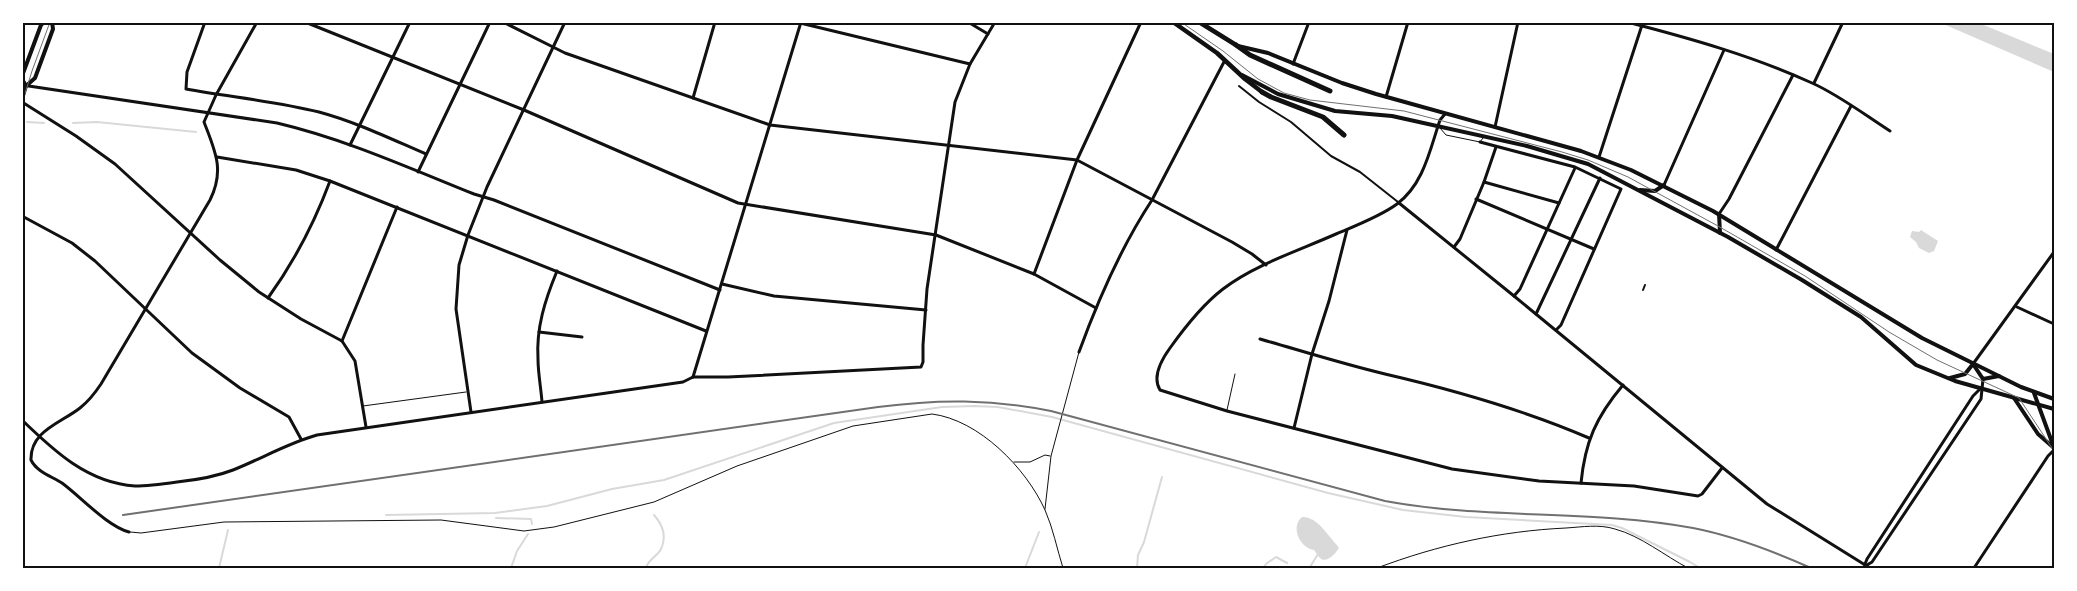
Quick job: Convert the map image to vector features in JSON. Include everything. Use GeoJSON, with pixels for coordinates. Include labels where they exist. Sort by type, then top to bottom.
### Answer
{"type":"FeatureCollection","features":[{"type":"Feature","properties":{"kind":"highway"},"geometry":{"type":"LineString","coordinates":[[1236,45],[1250,54],[1330,91]]}},
{"type":"Feature","properties":{"kind":"highway"},"geometry":{"type":"LineString","coordinates":[[1262,92],[1323,117],[1344,135]]}},
{"type":"Feature","properties":{"kind":"main road"},"geometry":{"type":"LineString","coordinates":[[22,100],[24,85],[22,78],[41,25],[44,22]]}},
{"type":"Feature","properties":{"kind":"main road"},"geometry":{"type":"LineString","coordinates":[[24,85],[34,78],[53,29],[52,22]]}},
{"type":"Feature","properties":{"kind":"main road"},"geometry":{"type":"LineString","coordinates":[[1173,22],[1225,60],[1262,92]]}},
{"type":"Feature","properties":{"kind":"main road"},"geometry":{"type":"LineString","coordinates":[[1199,22],[1236,45],[1268,53],[1386,98],[1599,157],[1664,185],[1719,214],[1915,334],[2034,393],[2054,399]]}},
{"type":"Feature","properties":{"kind":"main road"},"geometry":{"type":"LineString","coordinates":[[1238,72],[1278,94],[1335,111],[1392,116],[1485,136],[1574,159],[1720,233],[1802,280],[1862,317],[1916,365],[1948,378],[2054,409]]}},
{"type":"Feature","properties":{"kind":"main road"},"geometry":{"type":"LineString","coordinates":[[1633,188],[1655,191],[1664,185]]}},
{"type":"Feature","properties":{"kind":"main road"},"geometry":{"type":"LineString","coordinates":[[1719,214],[1720,233]]}},
{"type":"Feature","properties":{"kind":"main road"},"geometry":{"type":"LineString","coordinates":[[1948,378],[1961,376],[1973,364]]}},
{"type":"Feature","properties":{"kind":"main road"},"geometry":{"type":"LineString","coordinates":[[1973,364],[1983,378],[1999,376]]}},
{"type":"Feature","properties":{"kind":"main road"},"geometry":{"type":"LineString","coordinates":[[2034,393],[2054,448]]}},
{"type":"Feature","properties":{"kind":"main road"},"geometry":{"type":"LineString","coordinates":[[2014,398],[2038,434],[2054,448]]}},
{"type":"Feature","properties":{"kind":"street"},"geometry":{"type":"LineString","coordinates":[[205,22],[186,72],[186,89],[319,112],[359,126],[426,154]]}},
{"type":"Feature","properties":{"kind":"street"},"geometry":{"type":"LineString","coordinates":[[129,532],[114,525],[62,483],[33,464],[30,453],[38,436],[70,416],[93,396],[190,233],[218,182],[217,157],[204,122],[216,95],[257,22]]}},
{"type":"Feature","properties":{"kind":"street"},"geometry":{"type":"LineString","coordinates":[[305,22],[524,110],[745,204],[936,235],[1034,274],[1096,308]]}},
{"type":"Feature","properties":{"kind":"street"},"geometry":{"type":"LineString","coordinates":[[350,145],[410,22]]}},
{"type":"Feature","properties":{"kind":"street"},"geometry":{"type":"LineString","coordinates":[[418,172],[490,22]]}},
{"type":"Feature","properties":{"kind":"street"},"geometry":{"type":"LineString","coordinates":[[504,22],[554,48],[770,125],[1077,160],[1232,242],[1252,254],[1266,266]]}},
{"type":"Feature","properties":{"kind":"street"},"geometry":{"type":"LineString","coordinates":[[471,412],[456,302],[459,265],[483,197],[565,22]]}},
{"type":"Feature","properties":{"kind":"street"},"geometry":{"type":"LineString","coordinates":[[693,98],[715,22]]}},
{"type":"Feature","properties":{"kind":"street"},"geometry":{"type":"LineString","coordinates":[[796,22],[970,64]]}},
{"type":"Feature","properties":{"kind":"street"},"geometry":{"type":"LineString","coordinates":[[968,22],[988,34]]}},
{"type":"Feature","properties":{"kind":"street"},"geometry":{"type":"LineString","coordinates":[[22,420],[38,436],[70,462],[86,472],[111,482],[144,486],[204,479],[253,462],[300,439],[471,412],[683,382],[693,377],[919,369],[923,362],[926,310],[955,102],[970,64],[994,22]]}},
{"type":"Feature","properties":{"kind":"street"},"geometry":{"type":"LineString","coordinates":[[1034,274],[1077,160],[1141,22]]}},
{"type":"Feature","properties":{"kind":"street"},"geometry":{"type":"LineString","coordinates":[[1293,64],[1309,22]]}},
{"type":"Feature","properties":{"kind":"street"},"geometry":{"type":"LineString","coordinates":[[1386,98],[1408,22]]}},
{"type":"Feature","properties":{"kind":"street"},"geometry":{"type":"LineString","coordinates":[[1495,127],[1518,22]]}},
{"type":"Feature","properties":{"kind":"street"},"geometry":{"type":"LineString","coordinates":[[1627,22],[1642,24],[1724,50],[1814,83],[1890,131]]}},
{"type":"Feature","properties":{"kind":"street"},"geometry":{"type":"LineString","coordinates":[[1814,83],[1844,22]]}},
{"type":"Feature","properties":{"kind":"street"},"geometry":{"type":"LineString","coordinates":[[693,377],[800,23]]}},
{"type":"Feature","properties":{"kind":"street"},"geometry":{"type":"LineString","coordinates":[[1599,157],[1642,24]]}},
{"type":"Feature","properties":{"kind":"street"},"geometry":{"type":"LineString","coordinates":[[1664,185],[1724,50]]}},
{"type":"Feature","properties":{"kind":"street"},"geometry":{"type":"LineString","coordinates":[[1079,352],[1096,308],[1141,217],[1152,200],[1225,60]]}},
{"type":"Feature","properties":{"kind":"street"},"geometry":{"type":"LineString","coordinates":[[1719,214],[1729,199],[1792,75]]}},
{"type":"Feature","properties":{"kind":"street"},"geometry":{"type":"LineString","coordinates":[[24,85],[277,123],[350,145],[720,290]]}},
{"type":"Feature","properties":{"kind":"street"},"geometry":{"type":"LineString","coordinates":[[1239,86],[1259,102],[1291,122],[1331,156],[1360,172],[1556,330],[1722,468],[1790,520],[1870,568]]}},
{"type":"Feature","properties":{"kind":"street"},"geometry":{"type":"LineString","coordinates":[[22,100],[108,158],[239,277],[268,298],[342,341],[355,361],[366,428]]}},
{"type":"Feature","properties":{"kind":"street"},"geometry":{"type":"LineString","coordinates":[[1776,250],[1851,106]]}},
{"type":"Feature","properties":{"kind":"street"},"geometry":{"type":"LineString","coordinates":[[1445,114],[1438,126],[1423,170],[1414,187],[1399,203],[1240,278],[1208,302],[1188,323],[1166,353],[1156,377],[1158,386],[1163,392],[1227,411],[1452,469],[1510,478],[1634,486],[1698,496],[1702,494],[1722,468]]}},
{"type":"Feature","properties":{"kind":"street"},"geometry":{"type":"LineString","coordinates":[[1480,142],[1575,167],[1621,189],[1561,325],[1556,330]]}},
{"type":"Feature","properties":{"kind":"street"},"geometry":{"type":"LineString","coordinates":[[1454,247],[1460,239],[1484,182],[1496,146]]}},
{"type":"Feature","properties":{"kind":"street"},"geometry":{"type":"LineString","coordinates":[[217,157],[296,170],[330,182],[468,235],[706,331]]}},
{"type":"Feature","properties":{"kind":"street"},"geometry":{"type":"LineString","coordinates":[[1514,296],[1520,289],[1575,167]]}},
{"type":"Feature","properties":{"kind":"street"},"geometry":{"type":"LineString","coordinates":[[1536,314],[1600,178]]}},
{"type":"Feature","properties":{"kind":"street"},"geometry":{"type":"LineString","coordinates":[[268,298],[295,258],[307,236],[330,182]]}},
{"type":"Feature","properties":{"kind":"street"},"geometry":{"type":"LineString","coordinates":[[1484,182],[1559,203]]}},
{"type":"Feature","properties":{"kind":"street"},"geometry":{"type":"LineString","coordinates":[[1476,200],[1594,249]]}},
{"type":"Feature","properties":{"kind":"street"},"geometry":{"type":"LineString","coordinates":[[342,341],[397,207]]}},
{"type":"Feature","properties":{"kind":"street"},"geometry":{"type":"LineString","coordinates":[[22,216],[72,243],[95,261],[192,353],[240,388],[289,417],[300,439]]}},
{"type":"Feature","properties":{"kind":"street"},"geometry":{"type":"LineString","coordinates":[[1294,428],[1312,354],[1329,302],[1347,229]]}},
{"type":"Feature","properties":{"kind":"street"},"geometry":{"type":"LineString","coordinates":[[1973,364],[2054,252]]}},
{"type":"Feature","properties":{"kind":"street"},"geometry":{"type":"LineString","coordinates":[[542,402],[538,359],[539,332],[544,306],[557,271]]}},
{"type":"Feature","properties":{"kind":"street"},"geometry":{"type":"LineString","coordinates":[[722,284],[774,296],[926,310]]}},
{"type":"Feature","properties":{"kind":"street"},"geometry":{"type":"LineString","coordinates":[[1643,290],[1645,285]]}},
{"type":"Feature","properties":{"kind":"street"},"geometry":{"type":"LineString","coordinates":[[2016,307],[2054,324]]}},
{"type":"Feature","properties":{"kind":"street"},"geometry":{"type":"LineString","coordinates":[[539,332],[582,337]]}},
{"type":"Feature","properties":{"kind":"street"},"geometry":{"type":"LineString","coordinates":[[1260,339],[1412,379],[1519,412],[1590,438]]}},
{"type":"Feature","properties":{"kind":"street"},"geometry":{"type":"LineString","coordinates":[[1862,568],[1872,562],[1981,399],[1983,378]]}},
{"type":"Feature","properties":{"kind":"street"},"geometry":{"type":"LineString","coordinates":[[1581,483],[1583,459],[1590,438],[1604,409],[1623,385]]}},
{"type":"Feature","properties":{"kind":"street"},"geometry":{"type":"LineString","coordinates":[[1865,565],[1867,558],[1973,396],[1981,388]]}},
{"type":"Feature","properties":{"kind":"street"},"geometry":{"type":"LineString","coordinates":[[1962,415],[1968,418]]}},
{"type":"Feature","properties":{"kind":"street"},"geometry":{"type":"LineString","coordinates":[[1974,568],[2054,448]]}},
{"type":"Feature","properties":{"kind":"lane"},"geometry":{"type":"LineString","coordinates":[[1438,126],[1446,135],[1480,142],[1485,136]]}},
{"type":"Feature","properties":{"kind":"lane"},"geometry":{"type":"LineString","coordinates":[[1044,510],[1051,456],[1079,352]]}},
{"type":"Feature","properties":{"kind":"lane"},"geometry":{"type":"LineString","coordinates":[[1227,411],[1236,374]]}},
{"type":"Feature","properties":{"kind":"lane"},"geometry":{"type":"LineString","coordinates":[[363,406],[468,392]]}},
{"type":"Feature","properties":{"kind":"lane"},"geometry":{"type":"LineString","coordinates":[[129,532],[141,533],[224,522],[441,520],[524,531],[554,527],[654,502],[737,466],[853,426],[932,414],[962,422],[990,441],[1013,462],[1044,510],[1063,568]]}},
{"type":"Feature","properties":{"kind":"lane"},"geometry":{"type":"LineString","coordinates":[[1013,462],[1030,462],[1045,455],[1051,456]]}},
{"type":"Feature","properties":{"kind":"lane"},"geometry":{"type":"LineString","coordinates":[[1377,568],[1443,547],[1514,531],[1587,526],[1618,529],[1688,568]]}},
{"type":"Feature","properties":{"kind":"shaded area"},"geometry":{"type":"Polygon","coordinates":[[[1941,23],[1979,23],[2054,54],[2054,72],[1941,23]]]}},
{"type":"Feature","properties":{"kind":"shaded area"},"geometry":{"type":"Polygon","coordinates":[[[1921,230],[1938,241],[1934,251],[1929,253],[1919,248],[1910,237],[1912,231],[1919,232],[1921,230]]]}},
{"type":"Feature","properties":{"kind":"shaded area"},"geometry":{"type":"Polygon","coordinates":[[[1302,517],[1307,517],[1317,522],[1339,548],[1330,558],[1322,559],[1314,550],[1301,541],[1298,536],[1297,526],[1298,521],[1302,517]]]}},
{"type":"Feature","properties":{"kind":"waterway"},"geometry":{"type":"LineString","coordinates":[[27,122],[44,123]]}},
{"type":"Feature","properties":{"kind":"waterway"},"geometry":{"type":"LineString","coordinates":[[73,123],[97,122],[196,132]]}},
{"type":"Feature","properties":{"kind":"waterway"},"geometry":{"type":"LineString","coordinates":[[386,515],[495,513],[547,506],[612,489],[664,480],[834,423],[942,407],[974,406],[998,407],[1052,417],[1328,493],[1403,510],[1466,517],[1612,525],[1622,528],[1700,568]]}},
{"type":"Feature","properties":{"kind":"waterway"},"geometry":{"type":"LineString","coordinates":[[1137,568],[1138,555],[1144,542],[1162,477]]}},
{"type":"Feature","properties":{"kind":"waterway"},"geometry":{"type":"LineString","coordinates":[[646,568],[661,549],[664,539],[661,526],[654,515]]}},
{"type":"Feature","properties":{"kind":"waterway"},"geometry":{"type":"LineString","coordinates":[[496,518],[531,519],[532,524]]}},
{"type":"Feature","properties":{"kind":"waterway"},"geometry":{"type":"LineString","coordinates":[[219,568],[228,530]]}},
{"type":"Feature","properties":{"kind":"waterway"},"geometry":{"type":"LineString","coordinates":[[1025,568],[1039,532]]}},
{"type":"Feature","properties":{"kind":"waterway"},"geometry":{"type":"LineString","coordinates":[[511,568],[517,551],[528,534]]}},
{"type":"Feature","properties":{"kind":"waterway"},"geometry":{"type":"LineString","coordinates":[[1310,567],[1318,554]]}},
{"type":"Feature","properties":{"kind":"waterway"},"geometry":{"type":"LineString","coordinates":[[1263,568],[1276,557],[1287,563]]}},
{"type":"Feature","properties":{"kind":"tram line"},"geometry":{"type":"LineString","coordinates":[[22,103],[50,22]]}},
{"type":"Feature","properties":{"kind":"tram line"},"geometry":{"type":"LineString","coordinates":[[1181,22],[1223,51],[1258,79],[1284,93],[1310,100],[1404,111],[1562,152],[1588,160],[1628,177],[1805,276],[1889,332],[1937,360],[2019,398],[2054,451]]}},
{"type":"Feature","properties":{"kind":"railway"},"geometry":{"type":"LineString","coordinates":[[123,515],[878,407],[943,402],[986,402],[1051,411],[1385,501],[1462,511],[1616,518],[1655,522],[1723,535],[1811,568]]}}]}
